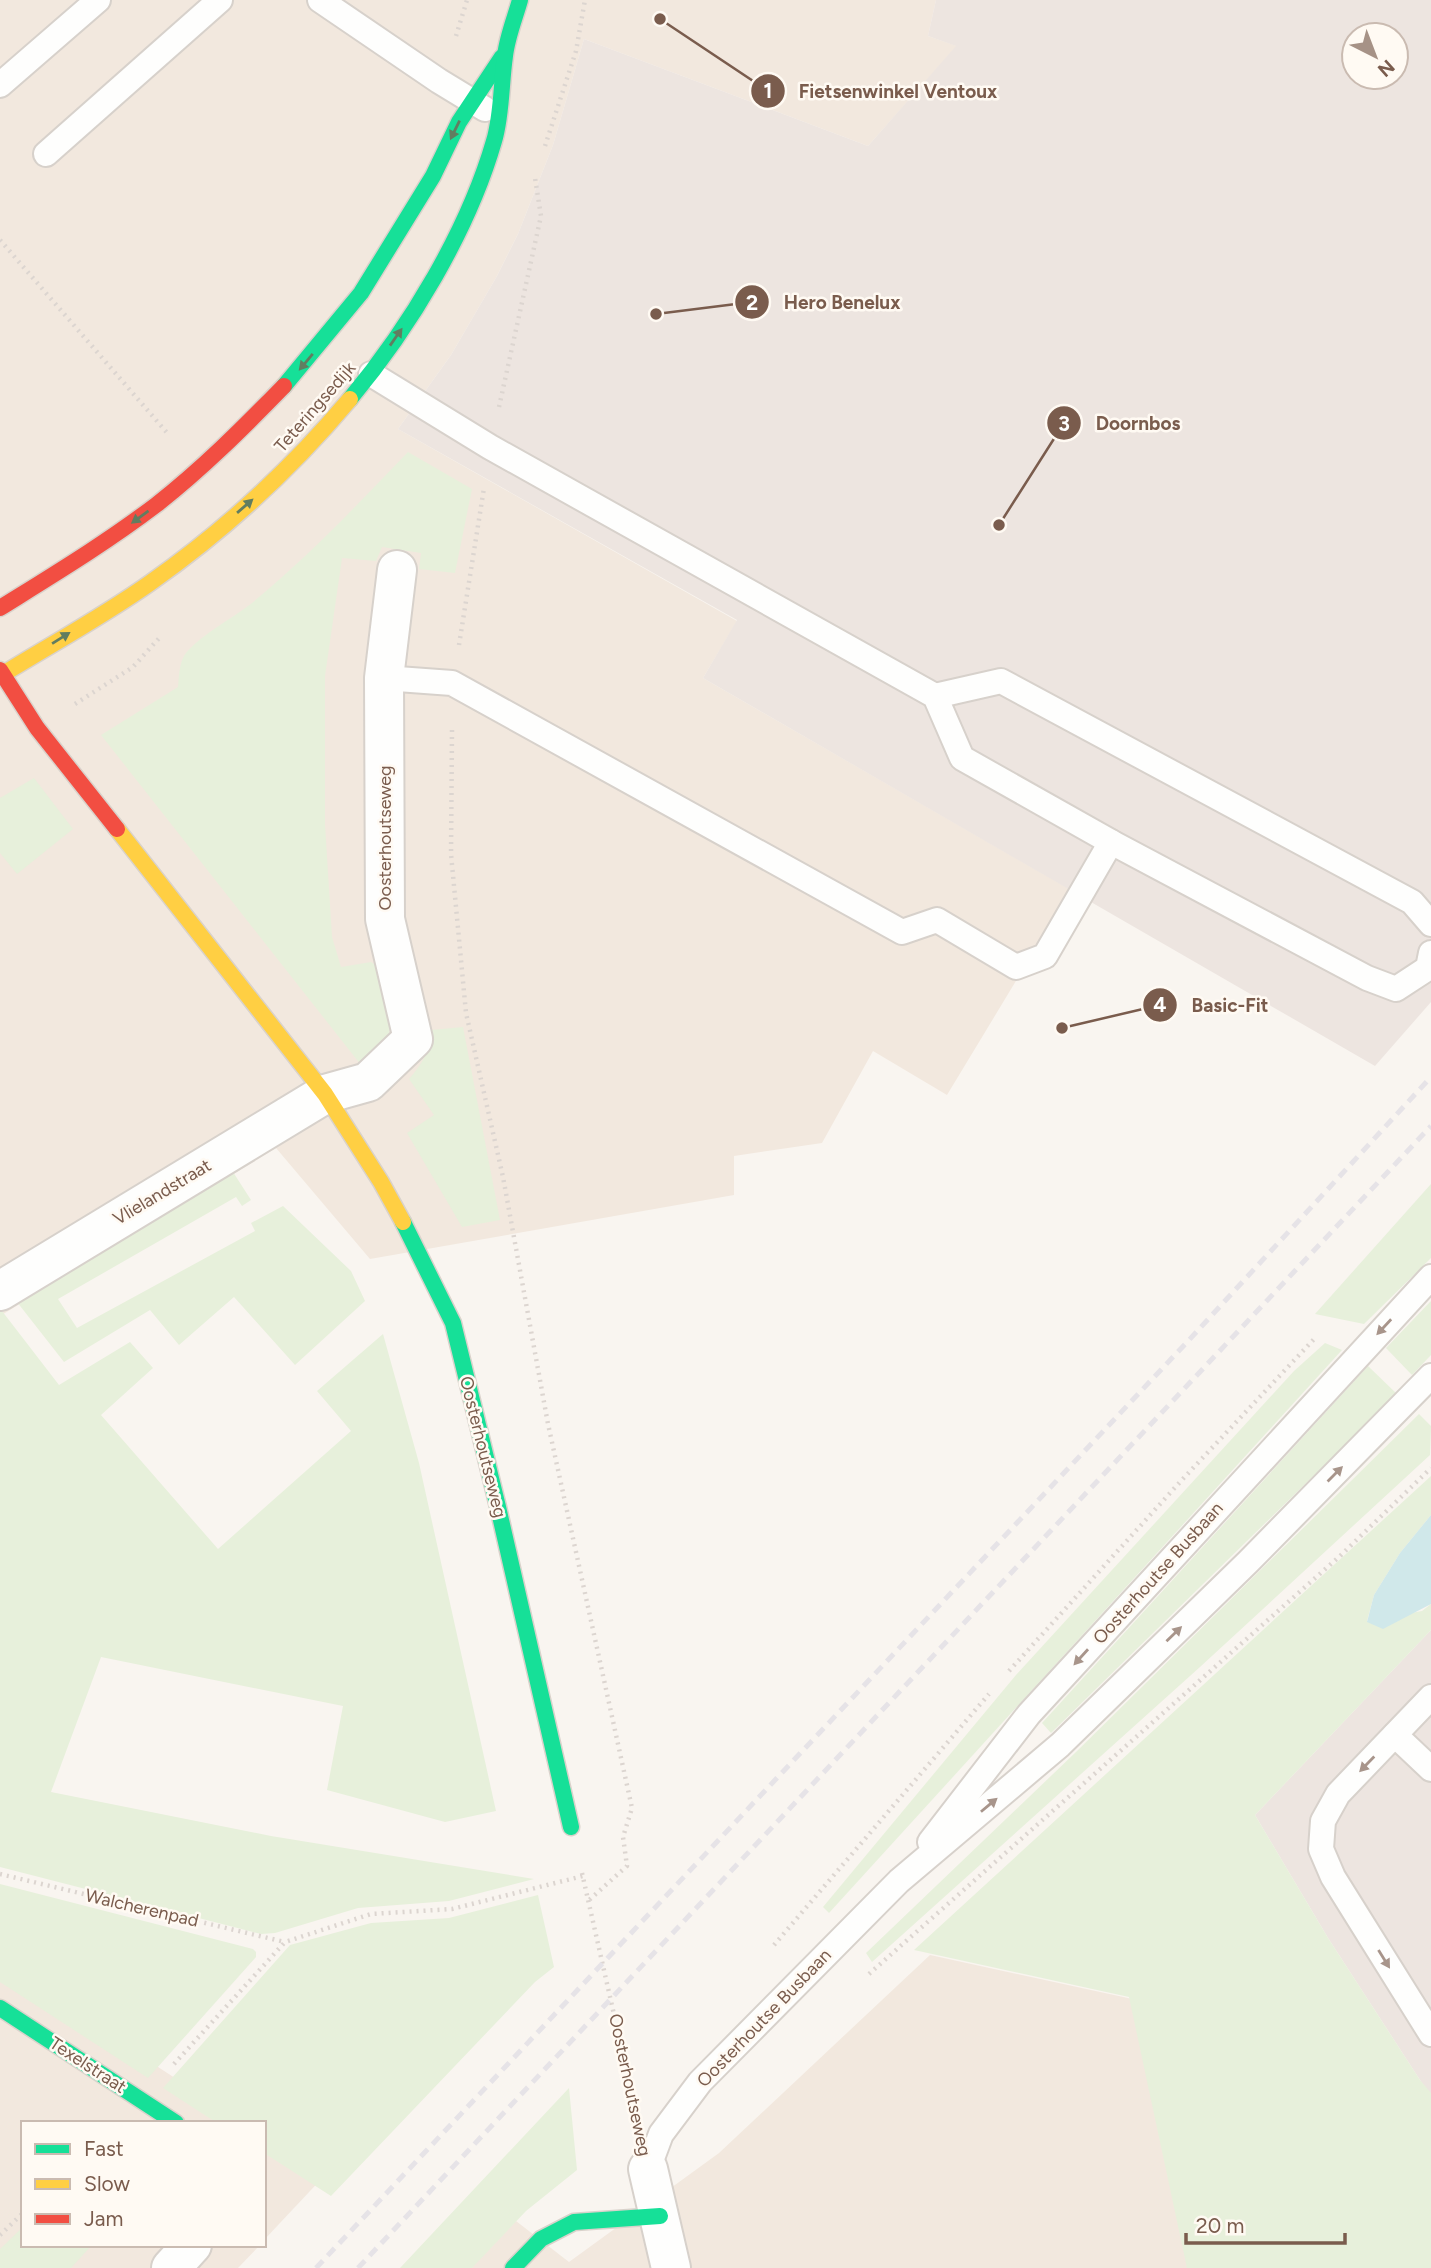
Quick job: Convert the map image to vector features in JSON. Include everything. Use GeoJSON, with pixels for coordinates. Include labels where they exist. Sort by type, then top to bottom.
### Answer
{"type":"FeatureCollection","features":[{"type":"Feature","properties":{"kind":"street","name":"Teteringsedijk"},"geometry":{"type":"LineString","coordinates":[[1,673],[149,584],[202,543],[280,476],[324,430],[371,373],[418,306],[466,217],[495,139],[505,52],[520,0]]}},
{"type":"Feature","properties":{"kind":"street","name":"Teteringsedijk"},"geometry":{"type":"LineString","coordinates":[[0,608],[91,552],[156,505],[219,452],[294,376],[361,293],[433,176],[459,122],[505,52]]}},
{"type":"Feature","properties":{"kind":"street","name":"Oosterhoutseweg"},"geometry":{"type":"LineString","coordinates":[[325,1094],[368,1082],[413,1039],[385,919],[384,678],[397,570]]}},
{"type":"Feature","properties":{"kind":"street","name":"Oosterhoutseweg"},"geometry":{"type":"LineString","coordinates":[[1,673],[37,728],[325,1094],[381,1182],[419,1250],[453,1322],[571,1827]]}},
{"type":"Feature","properties":{"kind":"street","name":"Vlielandstraat"},"geometry":{"type":"LineString","coordinates":[[0,1291],[325,1094]]}},
{"type":"Feature","properties":{"kind":"street","name":"Texelstraat"},"geometry":{"type":"LineString","coordinates":[[0,2008],[173,2121]]}},
{"type":"Feature","properties":{"kind":"street","name":"Oosterhoutseweg"},"geometry":{"type":"LineString","coordinates":[[648,2169],[671,2268]]}},
{"type":"Feature","properties":{"kind":"street"},"geometry":{"type":"LineString","coordinates":[[513,2268],[541,2239],[574,2222],[660,2216]]}},
{"type":"Feature","properties":{"kind":"street"},"geometry":{"type":"LineString","coordinates":[[171,2268],[190,2247]]}},
{"type":"Feature","properties":{"kind":"lane"},"geometry":{"type":"LineString","coordinates":[[0,85],[98,0]]}},
{"type":"Feature","properties":{"kind":"lane"},"geometry":{"type":"LineString","coordinates":[[46,154],[220,0]]}},
{"type":"Feature","properties":{"kind":"lane"},"geometry":{"type":"LineString","coordinates":[[320,0],[439,81],[498,116]]}},
{"type":"Feature","properties":{"kind":"lane"},"geometry":{"type":"LineString","coordinates":[[371,373],[490,447],[935,696],[962,758],[1111,842],[1367,978],[1396,989],[1428,968],[1431,953]]}},
{"type":"Feature","properties":{"kind":"lane"},"geometry":{"type":"LineString","coordinates":[[384,678],[452,683],[902,932],[937,920],[1016,967],[1045,956],[1111,842]]}},
{"type":"Feature","properties":{"kind":"lane"},"geometry":{"type":"LineString","coordinates":[[935,696],[1001,681],[1412,902],[1431,924]]}},
{"type":"Feature","properties":{"kind":"lane","name":"Oosterhoutse Busbaan"},"geometry":{"type":"LineString","coordinates":[[900,1881],[1029,1714],[1431,1277]]}},
{"type":"Feature","properties":{"kind":"lane","name":"Oosterhoutse Busbaan"},"geometry":{"type":"LineString","coordinates":[[648,2169],[661,2134],[700,2082],[900,1881],[1060,1745],[1248,1562],[1431,1376]]}},
{"type":"Feature","properties":{"kind":"lane"},"geometry":{"type":"LineString","coordinates":[[1431,1697],[1338,1794],[1323,1821],[1321,1849],[1333,1877],[1431,2034]]}},
{"type":"Feature","properties":{"kind":"lane"},"geometry":{"type":"LineString","coordinates":[[1395,1735],[1431,1769]]}},
{"type":"Feature","properties":{"kind":"path"},"geometry":{"type":"LineString","coordinates":[[439,81],[467,0]]}},
{"type":"Feature","properties":{"kind":"path"},"geometry":{"type":"LineString","coordinates":[[543,153],[576,51],[585,0]]}},
{"type":"Feature","properties":{"kind":"path"},"geometry":{"type":"LineString","coordinates":[[452,683],[490,447],[541,216],[535,178],[539,166]]}},
{"type":"Feature","properties":{"kind":"path"},"geometry":{"type":"LineString","coordinates":[[0,240],[173,440]]}},
{"type":"Feature","properties":{"kind":"path"},"geometry":{"type":"LineString","coordinates":[[37,728],[133,667],[152,646]]}},
{"type":"Feature","properties":{"kind":"path","name":"Oosterhoutseweg"},"geometry":{"type":"LineString","coordinates":[[452,683],[450,854],[467,1013],[503,1177],[548,1424],[632,1808],[623,1837],[627,1867],[588,1902],[648,2169]]}},
{"type":"Feature","properties":{"kind":"path"},"geometry":{"type":"LineString","coordinates":[[861,1981],[1340,1556],[1431,1468]]}},
{"type":"Feature","properties":{"kind":"path","name":"Walcherenpad"},"geometry":{"type":"LineString","coordinates":[[0,1874],[285,1942]]}},
{"type":"Feature","properties":{"kind":"path"},"geometry":{"type":"LineString","coordinates":[[143,2099],[285,1942],[371,1914],[452,1909],[583,1876]]}},
{"type":"Feature","properties":{"kind":"path"},"geometry":{"type":"LineString","coordinates":[[0,2235],[21,2215]]}},
{"type":"Feature","properties":{"kind":"shaded area"},"geometry":{"type":"Polygon","coordinates":[[[0,0],[936,0],[928,36],[957,46],[868,146],[584,39],[553,145],[518,234],[451,355],[398,429],[737,621],[703,678],[1071,890],[947,1095],[873,1051],[822,1143],[734,1156],[734,1195],[370,1259],[276,1148],[0,1316],[0,0]]]}},
{"type":"Feature","properties":{"kind":"shaded area"},"geometry":{"type":"Polygon","coordinates":[[[936,0],[1431,0],[1431,1002],[1375,1066],[703,678],[737,620],[398,429],[451,355],[518,234],[553,145],[584,39],[868,146],[956,46],[928,36],[936,0]]]}},
{"type":"Feature","properties":{"kind":"shaded area"},"geometry":{"type":"Polygon","coordinates":[[[1431,1630],[1431,2097],[1328,1938],[1255,1815],[1431,1630]]]}},
{"type":"Feature","properties":{"kind":"shaded area"},"geometry":{"type":"Polygon","coordinates":[[[930,1955],[1137,2000],[1201,2268],[470,2268],[516,2221],[569,2262],[719,2153],[930,1955]]]}},
{"type":"Feature","properties":{"kind":"shaded area"},"geometry":{"type":"Polygon","coordinates":[[[0,1964],[241,2121],[21,2121],[21,2247],[258,2247],[238,2268],[0,2268],[0,1964]]]}},
{"type":"Feature","properties":{"kind":"shaded area"},"geometry":{"type":"Polygon","coordinates":[[[266,2137],[325,2175],[266,2238],[266,2137]]]}},
{"type":"Feature","properties":{"kind":"green space"},"geometry":{"type":"Polygon","coordinates":[[[408,452],[472,489],[455,573],[419,569],[421,553],[382,547],[376,561],[342,558],[325,676],[325,824],[332,937],[341,967],[371,962],[377,966],[390,1024],[389,1036],[361,1065],[101,735],[178,687],[181,663],[189,649],[252,603],[293,567],[408,452]]]}},
{"type":"Feature","properties":{"kind":"green space"},"geometry":{"type":"Polygon","coordinates":[[[34,778],[73,829],[17,874],[0,853],[0,798],[34,778]]]}},
{"type":"Feature","properties":{"kind":"green space"},"geometry":{"type":"Polygon","coordinates":[[[463,1027],[500,1220],[462,1227],[407,1133],[434,1115],[409,1079],[425,1056],[431,1030],[463,1027]]]}},
{"type":"Feature","properties":{"kind":"green space"},"geometry":{"type":"Polygon","coordinates":[[[233,1172],[251,1200],[242,1206],[236,1197],[58,1299],[77,1328],[255,1231],[251,1223],[283,1206],[351,1271],[365,1301],[295,1365],[234,1297],[179,1345],[150,1310],[64,1362],[17,1302],[233,1172]]]}},
{"type":"Feature","properties":{"kind":"green space"},"geometry":{"type":"Polygon","coordinates":[[[1431,1184],[1431,1258],[1364,1324],[1315,1314],[1431,1184]]]}},
{"type":"Feature","properties":{"kind":"green space"},"geometry":{"type":"Polygon","coordinates":[[[1431,1301],[1431,1355],[1412,1375],[1386,1348],[1431,1301]]]}},
{"type":"Feature","properties":{"kind":"green space"},"geometry":{"type":"Polygon","coordinates":[[[2,1311],[59,1385],[130,1342],[153,1368],[101,1415],[218,1549],[351,1431],[317,1391],[383,1334],[419,1463],[496,1811],[445,1822],[327,1790],[343,1706],[101,1657],[51,1792],[271,1836],[534,1879],[449,1901],[358,1908],[275,1933],[261,1934],[0,1867],[2,1311]]]}},
{"type":"Feature","properties":{"kind":"green space"},"geometry":{"type":"Polygon","coordinates":[[[1325,1343],[1342,1350],[829,1913],[823,1907],[1016,1675],[1294,1371],[1325,1343]]]}},
{"type":"Feature","properties":{"kind":"green space"},"geometry":{"type":"Polygon","coordinates":[[[1368,1366],[1397,1394],[1051,1733],[1042,1723],[1368,1366]]]}},
{"type":"Feature","properties":{"kind":"green space"},"geometry":{"type":"Polygon","coordinates":[[[1419,1414],[1431,1426],[1430,1455],[1200,1667],[872,1962],[866,1953],[1076,1752],[1419,1414]]]}},
{"type":"Feature","properties":{"kind":"green space"},"geometry":{"type":"Polygon","coordinates":[[[1431,1476],[1431,1515],[1400,1553],[1374,1595],[1367,1621],[1422,1611],[1431,1604],[1431,1630],[1255,1815],[1328,1938],[1431,2093],[1431,2268],[1187,2268],[1129,1997],[914,1950],[1431,1476]]]}},
{"type":"Feature","properties":{"kind":"green space"},"geometry":{"type":"Polygon","coordinates":[[[0,1884],[253,1949],[256,1957],[148,2078],[0,1982],[0,1884]]]}},
{"type":"Feature","properties":{"kind":"green space"},"geometry":{"type":"Polygon","coordinates":[[[538,1895],[554,1967],[535,1982],[331,2196],[266,2154],[266,2121],[214,2121],[163,2088],[290,1945],[371,1923],[449,1918],[538,1895]]]}},
{"type":"Feature","properties":{"kind":"green space"},"geometry":{"type":"Polygon","coordinates":[[[569,2088],[577,2170],[526,2211],[472,2268],[400,2268],[569,2088]]]}},
{"type":"Feature","properties":{"kind":"green space"},"geometry":{"type":"Polygon","coordinates":[[[21,2229],[21,2247],[90,2247],[71,2268],[0,2268],[0,2249],[21,2229]]]}},
{"type":"Feature","properties":{"kind":"water"},"geometry":{"type":"Polygon","coordinates":[[[1431,1515],[1431,1604],[1383,1629],[1367,1622],[1374,1595],[1400,1553],[1431,1515]]]}},
{"type":"Feature","properties":{"kind":"railway"},"geometry":{"type":"LineString","coordinates":[[316,2268],[1189,1340],[1431,1077]]}},
{"type":"Feature","properties":{"kind":"railway"},"geometry":{"type":"LineString","coordinates":[[358,2268],[1431,1126]]}},
{"type":"Feature","properties":{"kind":"traffic: fast"},"geometry":{"type":"LineString","coordinates":[[350,399],[415,309],[435,277],[469,209],[497,131],[506,49],[520,0]]}},
{"type":"Feature","properties":{"kind":"traffic: fast"},"geometry":{"type":"LineString","coordinates":[[284,386],[361,293],[433,176],[459,122],[502,57]]}},
{"type":"Feature","properties":{"kind":"traffic: fast"},"geometry":{"type":"LineString","coordinates":[[403,1222],[453,1323],[571,1827]]}},
{"type":"Feature","properties":{"kind":"traffic: fast"},"geometry":{"type":"LineString","coordinates":[[0,2008],[173,2121]]}},
{"type":"Feature","properties":{"kind":"traffic: fast"},"geometry":{"type":"LineString","coordinates":[[513,2268],[541,2239],[574,2222],[660,2216]]}},
{"type":"Feature","properties":{"kind":"traffic: slow"},"geometry":{"type":"LineString","coordinates":[[0,676],[132,595],[204,542],[281,474],[350,399]]}},
{"type":"Feature","properties":{"kind":"traffic: slow"},"geometry":{"type":"LineString","coordinates":[[117,829],[325,1094],[403,1222]]}},
{"type":"Feature","properties":{"kind":"traffic: jam"},"geometry":{"type":"LineString","coordinates":[[0,608],[99,546],[156,505],[206,463],[284,386]]}},
{"type":"Feature","properties":{"kind":"traffic: jam"},"geometry":{"type":"LineString","coordinates":[[0,670],[37,728],[117,829]]}},
{"type":"Feature","properties":{"kind":"place","name":"Fietsenwinkel Ventoux"},"geometry":{"type":"Point","coordinates":[660,19]}},
{"type":"Feature","properties":{"kind":"place","name":"Hero Benelux"},"geometry":{"type":"Point","coordinates":[656,314]}},
{"type":"Feature","properties":{"kind":"place","name":"Doornbos"},"geometry":{"type":"Point","coordinates":[999,525]}},
{"type":"Feature","properties":{"kind":"place","name":"Basic-Fit"},"geometry":{"type":"Point","coordinates":[1062,1028]}}]}
